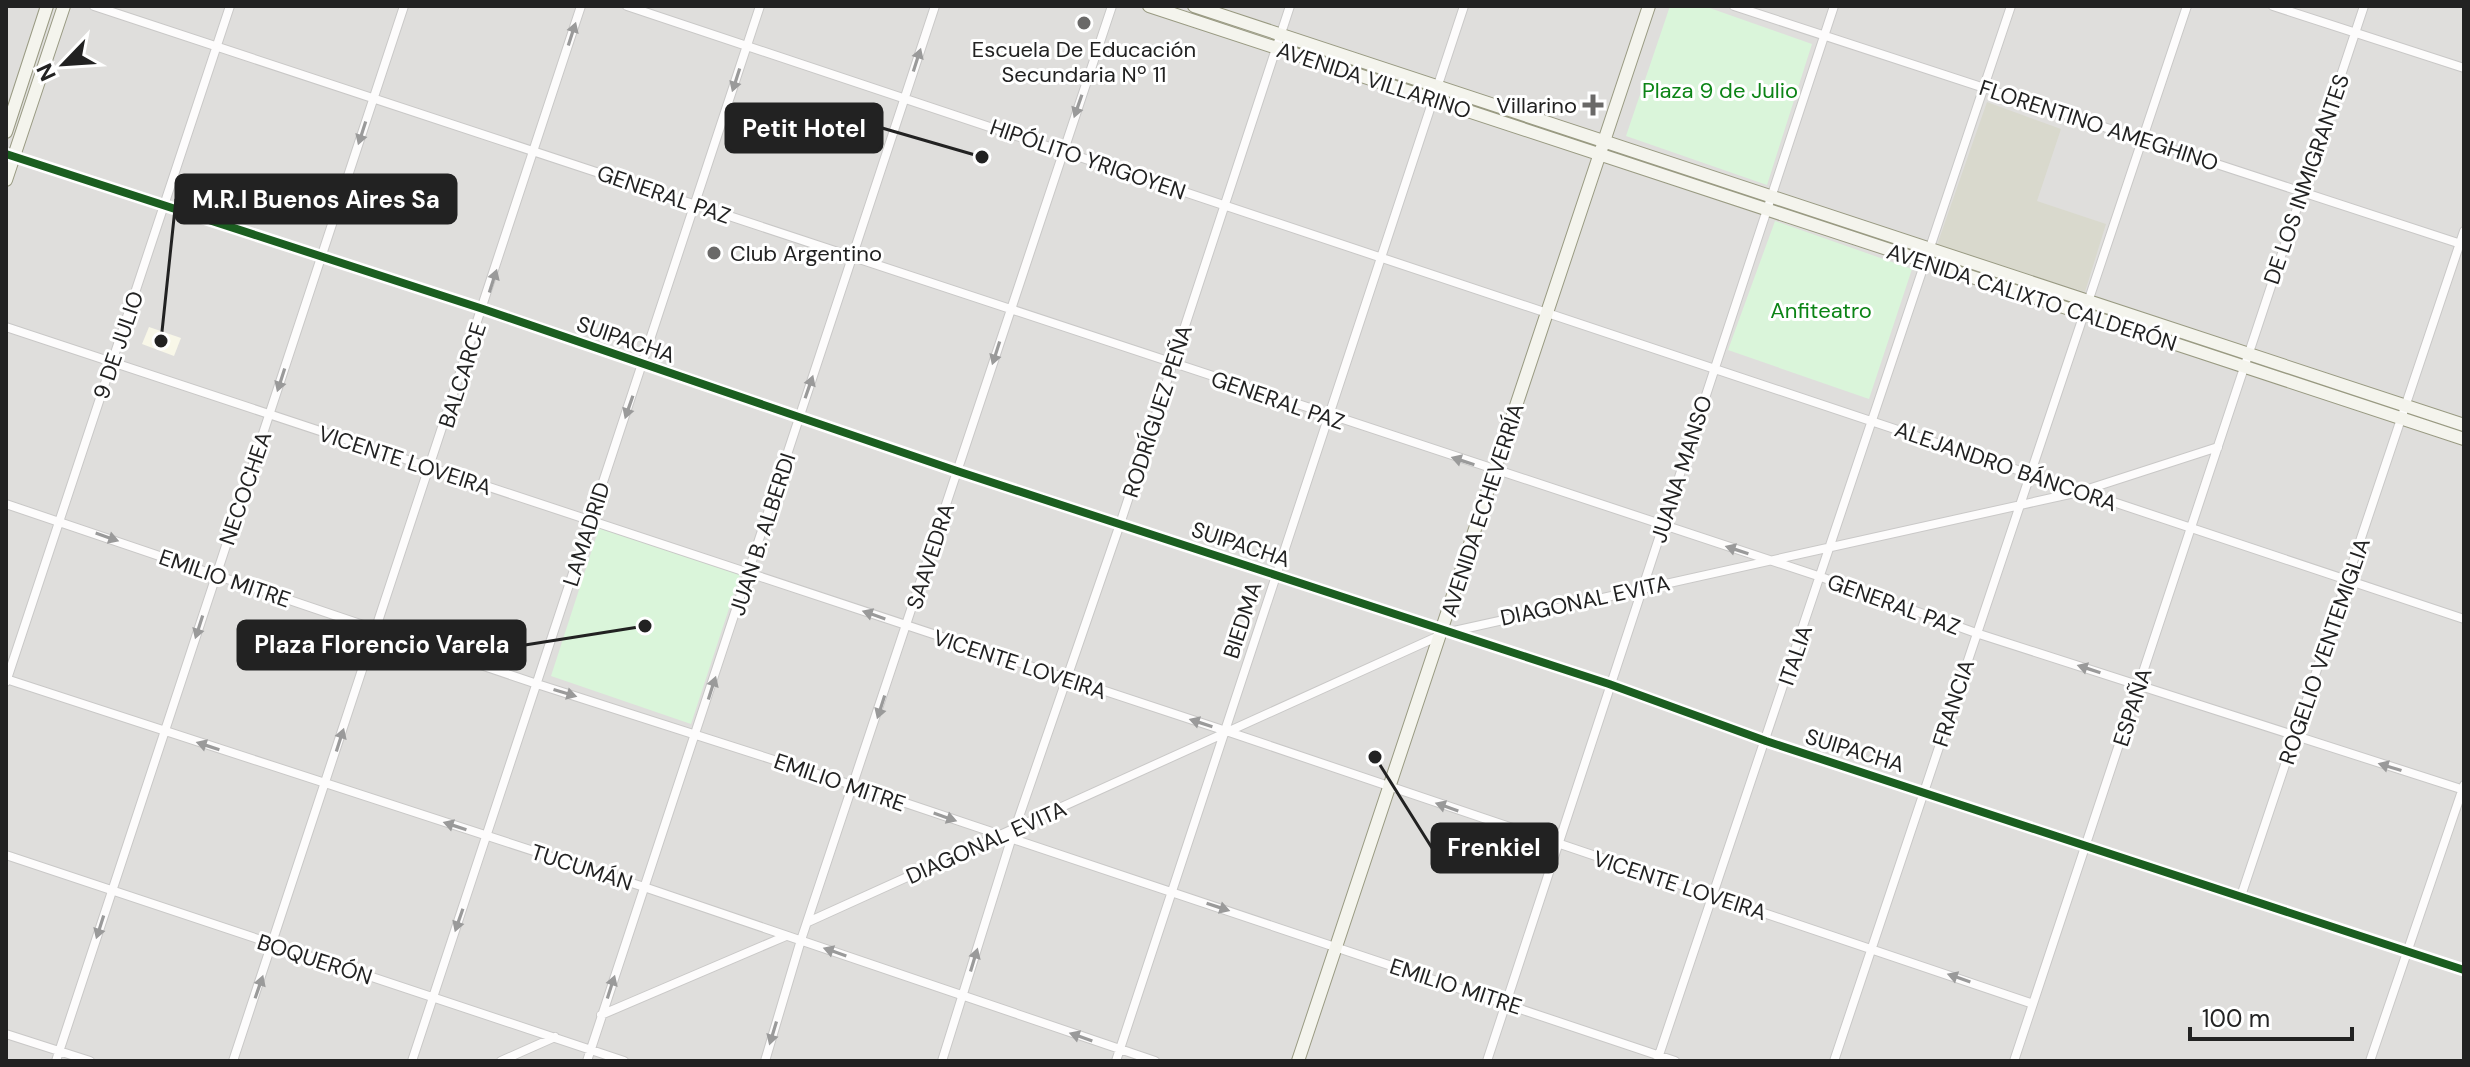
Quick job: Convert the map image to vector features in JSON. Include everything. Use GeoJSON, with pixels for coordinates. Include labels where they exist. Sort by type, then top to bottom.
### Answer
{"type":"FeatureCollection","features":[{"type":"Feature","properties":{"kind":"main road"},"geometry":{"type":"LineString","coordinates":[[6,132],[47,6]]}},
{"type":"Feature","properties":{"kind":"main road"},"geometry":{"type":"LineString","coordinates":[[6,180],[10,155],[64,6]]}},
{"type":"Feature","properties":{"kind":"main road","name":"AVENIDA VILLARINO"},"geometry":{"type":"LineString","coordinates":[[1149,6],[1276,49],[1435,93]]}},
{"type":"Feature","properties":{"kind":"main road","name":"AVENIDA VILLARINO"},"geometry":{"type":"LineString","coordinates":[[1194,6],[1435,93],[1602,148]]}},
{"type":"Feature","properties":{"kind":"main road","name":"AVENIDA ECHEVERRÍA"},"geometry":{"type":"LineString","coordinates":[[1298,1061],[1389,788],[1445,632],[1649,6]]}},
{"type":"Feature","properties":{"kind":"main road","name":"AVENIDA CALIXTO CALDERÓN"},"geometry":{"type":"LineString","coordinates":[[1602,148],[1927,255],[2083,314],[2464,439]]}},
{"type":"Feature","properties":{"kind":"main road","name":"AVENIDA CALIXTO CALDERÓN"},"geometry":{"type":"LineString","coordinates":[[1927,255],[2088,299],[2464,425]]}},
{"type":"Feature","properties":{"kind":"street","name":"GENERAL PAZ"},"geometry":{"type":"LineString","coordinates":[[94,6],[1328,417],[1821,577],[1976,633],[2295,737],[2464,788]]}},
{"type":"Feature","properties":{"kind":"street","name":"9 DE JULIO"},"geometry":{"type":"LineString","coordinates":[[6,681],[111,363],[166,208],[230,6]]}},
{"type":"Feature","properties":{"kind":"street","name":"NECOCHEA"},"geometry":{"type":"LineString","coordinates":[[56,1061],[404,6]]}},
{"type":"Feature","properties":{"kind":"street","name":"BALCARCE"},"geometry":{"type":"LineString","coordinates":[[233,1061],[581,6]]}},
{"type":"Feature","properties":{"kind":"street","name":"HIPÓLITO YRIGOYEN"},"geometry":{"type":"LineString","coordinates":[[627,6],[1548,312]]}},
{"type":"Feature","properties":{"kind":"street","name":"LAMADRID"},"geometry":{"type":"LineString","coordinates":[[412,1061],[760,6]]}},
{"type":"Feature","properties":{"kind":"street","name":"JUAN B. ALBERDI"},"geometry":{"type":"LineString","coordinates":[[587,1061],[935,6]]}},
{"type":"Feature","properties":{"kind":"street","name":"SAAVEDRA"},"geometry":{"type":"LineString","coordinates":[[765,1061],[801,940],[855,786],[1112,6]]}},
{"type":"Feature","properties":{"kind":"street","name":"RODRÍGUEZ PEÑA"},"geometry":{"type":"LineString","coordinates":[[942,1061],[1011,840],[1120,524],[1290,6]]}},
{"type":"Feature","properties":{"kind":"street","name":"BIEDMA"},"geometry":{"type":"LineString","coordinates":[[1116,1061],[1464,6]]}},
{"type":"Feature","properties":{"kind":"street","name":"FLORENTINO AMEGHINO"},"geometry":{"type":"LineString","coordinates":[[1734,6],[1823,38],[1840,40],[2462,244]]}},
{"type":"Feature","properties":{"kind":"street","name":"JUANA MANSO"},"geometry":{"type":"LineString","coordinates":[[1487,1061],[1834,6]]}},
{"type":"Feature","properties":{"kind":"street","name":"ITALIA"},"geometry":{"type":"LineString","coordinates":[[1658,1058],[2011,6]]}},
{"type":"Feature","properties":{"kind":"street","name":"FRANCIA"},"geometry":{"type":"LineString","coordinates":[[1834,1061],[2187,6]]}},
{"type":"Feature","properties":{"kind":"street"},"geometry":{"type":"LineString","coordinates":[[2273,6],[2464,68]]}},
{"type":"Feature","properties":{"kind":"street","name":"DE LOS INMIGRANTES"},"geometry":{"type":"LineString","coordinates":[[2247,352],[2364,6]]}},
{"type":"Feature","properties":{"kind":"street","name":"SUIPACHA"},"geometry":{"type":"LineString","coordinates":[[10,155],[483,309],[957,471],[1609,684],[1766,741],[2464,970]]}},
{"type":"Feature","properties":{"kind":"street","name":"ROGELIO VENTEMIGLIA"},"geometry":{"type":"LineString","coordinates":[[2241,896],[2464,231]]}},
{"type":"Feature","properties":{"kind":"street","name":"ALEJANDRO BÁNCORA"},"geometry":{"type":"LineString","coordinates":[[1548,312],[2464,619]]}},
{"type":"Feature","properties":{"kind":"street","name":"VICENTE LOVEIRA"},"geometry":{"type":"LineString","coordinates":[[6,327],[2033,1004]]}},
{"type":"Feature","properties":{"kind":"street","name":"ESPAÑA"},"geometry":{"type":"LineString","coordinates":[[2014,1061],[2247,352]]}},
{"type":"Feature","properties":{"kind":"street","name":"DIAGONAL EVITA"},"geometry":{"type":"LineString","coordinates":[[808,922],[1445,632],[2079,492],[2218,447]]}},
{"type":"Feature","properties":{"kind":"street","name":"EMILIO MITRE"},"geometry":{"type":"LineString","coordinates":[[6,504],[537,684],[855,786],[1506,1002],[1658,1058],[1675,1061]]}},
{"type":"Feature","properties":{"kind":"street","name":"TUCUMÁN"},"geometry":{"type":"LineString","coordinates":[[6,681],[644,887],[1155,1061]]}},
{"type":"Feature","properties":{"kind":"street"},"geometry":{"type":"LineString","coordinates":[[2370,1061],[2464,788]]}},
{"type":"Feature","properties":{"kind":"street","name":"BOQUERÓN"},"geometry":{"type":"LineString","coordinates":[[6,855],[624,1061]]}},
{"type":"Feature","properties":{"kind":"street"},"geometry":{"type":"LineString","coordinates":[[601,1015],[786,936]]}},
{"type":"Feature","properties":{"kind":"street"},"geometry":{"type":"LineString","coordinates":[[6,1034],[90,1061]]}},
{"type":"Feature","properties":{"kind":"street"},"geometry":{"type":"LineString","coordinates":[[501,1061],[556,1037]]}},
{"type":"Feature","properties":{"kind":"shaded area"},"geometry":{"type":"Polygon","coordinates":[[[6,6],[2464,6],[2464,1061],[6,1061],[6,6]]]}},
{"type":"Feature","properties":{"kind":"shaded area"},"geometry":{"type":"Polygon","coordinates":[[[1987,102],[2061,129],[2037,201],[2106,224],[2085,292],[1937,245],[1987,102]]]}},
{"type":"Feature","properties":{"kind":"shaded area"},"geometry":{"type":"Polygon","coordinates":[[[149,327],[181,338],[174,356],[142,344],[149,327]]]}},
{"type":"Feature","properties":{"kind":"green space","name":"Plaza 9 de Julio"},"geometry":{"type":"Polygon","coordinates":[[[1670,6],[1704,6],[1812,44],[1767,185],[1626,136],[1670,6]]]}},
{"type":"Feature","properties":{"kind":"green space","name":"Anfiteatro"},"geometry":{"type":"Polygon","coordinates":[[[1775,221],[1912,269],[1869,399],[1728,350],[1775,221]]]}},
{"type":"Feature","properties":{"kind":"green space"},"geometry":{"type":"Polygon","coordinates":[[[600,525],[740,575],[691,724],[551,676],[600,525]]]}},
{"type":"Feature","properties":{"kind":"cycle path"},"geometry":{"type":"LineString","coordinates":[[6,154],[483,309],[957,471],[1609,684],[1766,741],[2464,970]]}},
{"type":"Feature","properties":{"kind":"place","name":"Escuela De Educación Secundaria Nº 11"},"geometry":{"type":"Point","coordinates":[1084,23]}},
{"type":"Feature","properties":{"kind":"place","name":"Villarino"},"geometry":{"type":"Point","coordinates":[1593,105]}},
{"type":"Feature","properties":{"kind":"place","name":"Petit Hotel"},"geometry":{"type":"Point","coordinates":[982,157]}},
{"type":"Feature","properties":{"kind":"place","name":"Club Argentino"},"geometry":{"type":"Point","coordinates":[714,253]}},
{"type":"Feature","properties":{"kind":"place","name":"M.R.I Buenos Aires Sa"},"geometry":{"type":"Point","coordinates":[161,341]}},
{"type":"Feature","properties":{"kind":"place","name":"Plaza Florencio Varela"},"geometry":{"type":"Point","coordinates":[645,626]}},
{"type":"Feature","properties":{"kind":"place","name":"Frenkiel"},"geometry":{"type":"Point","coordinates":[1375,757]}}]}
